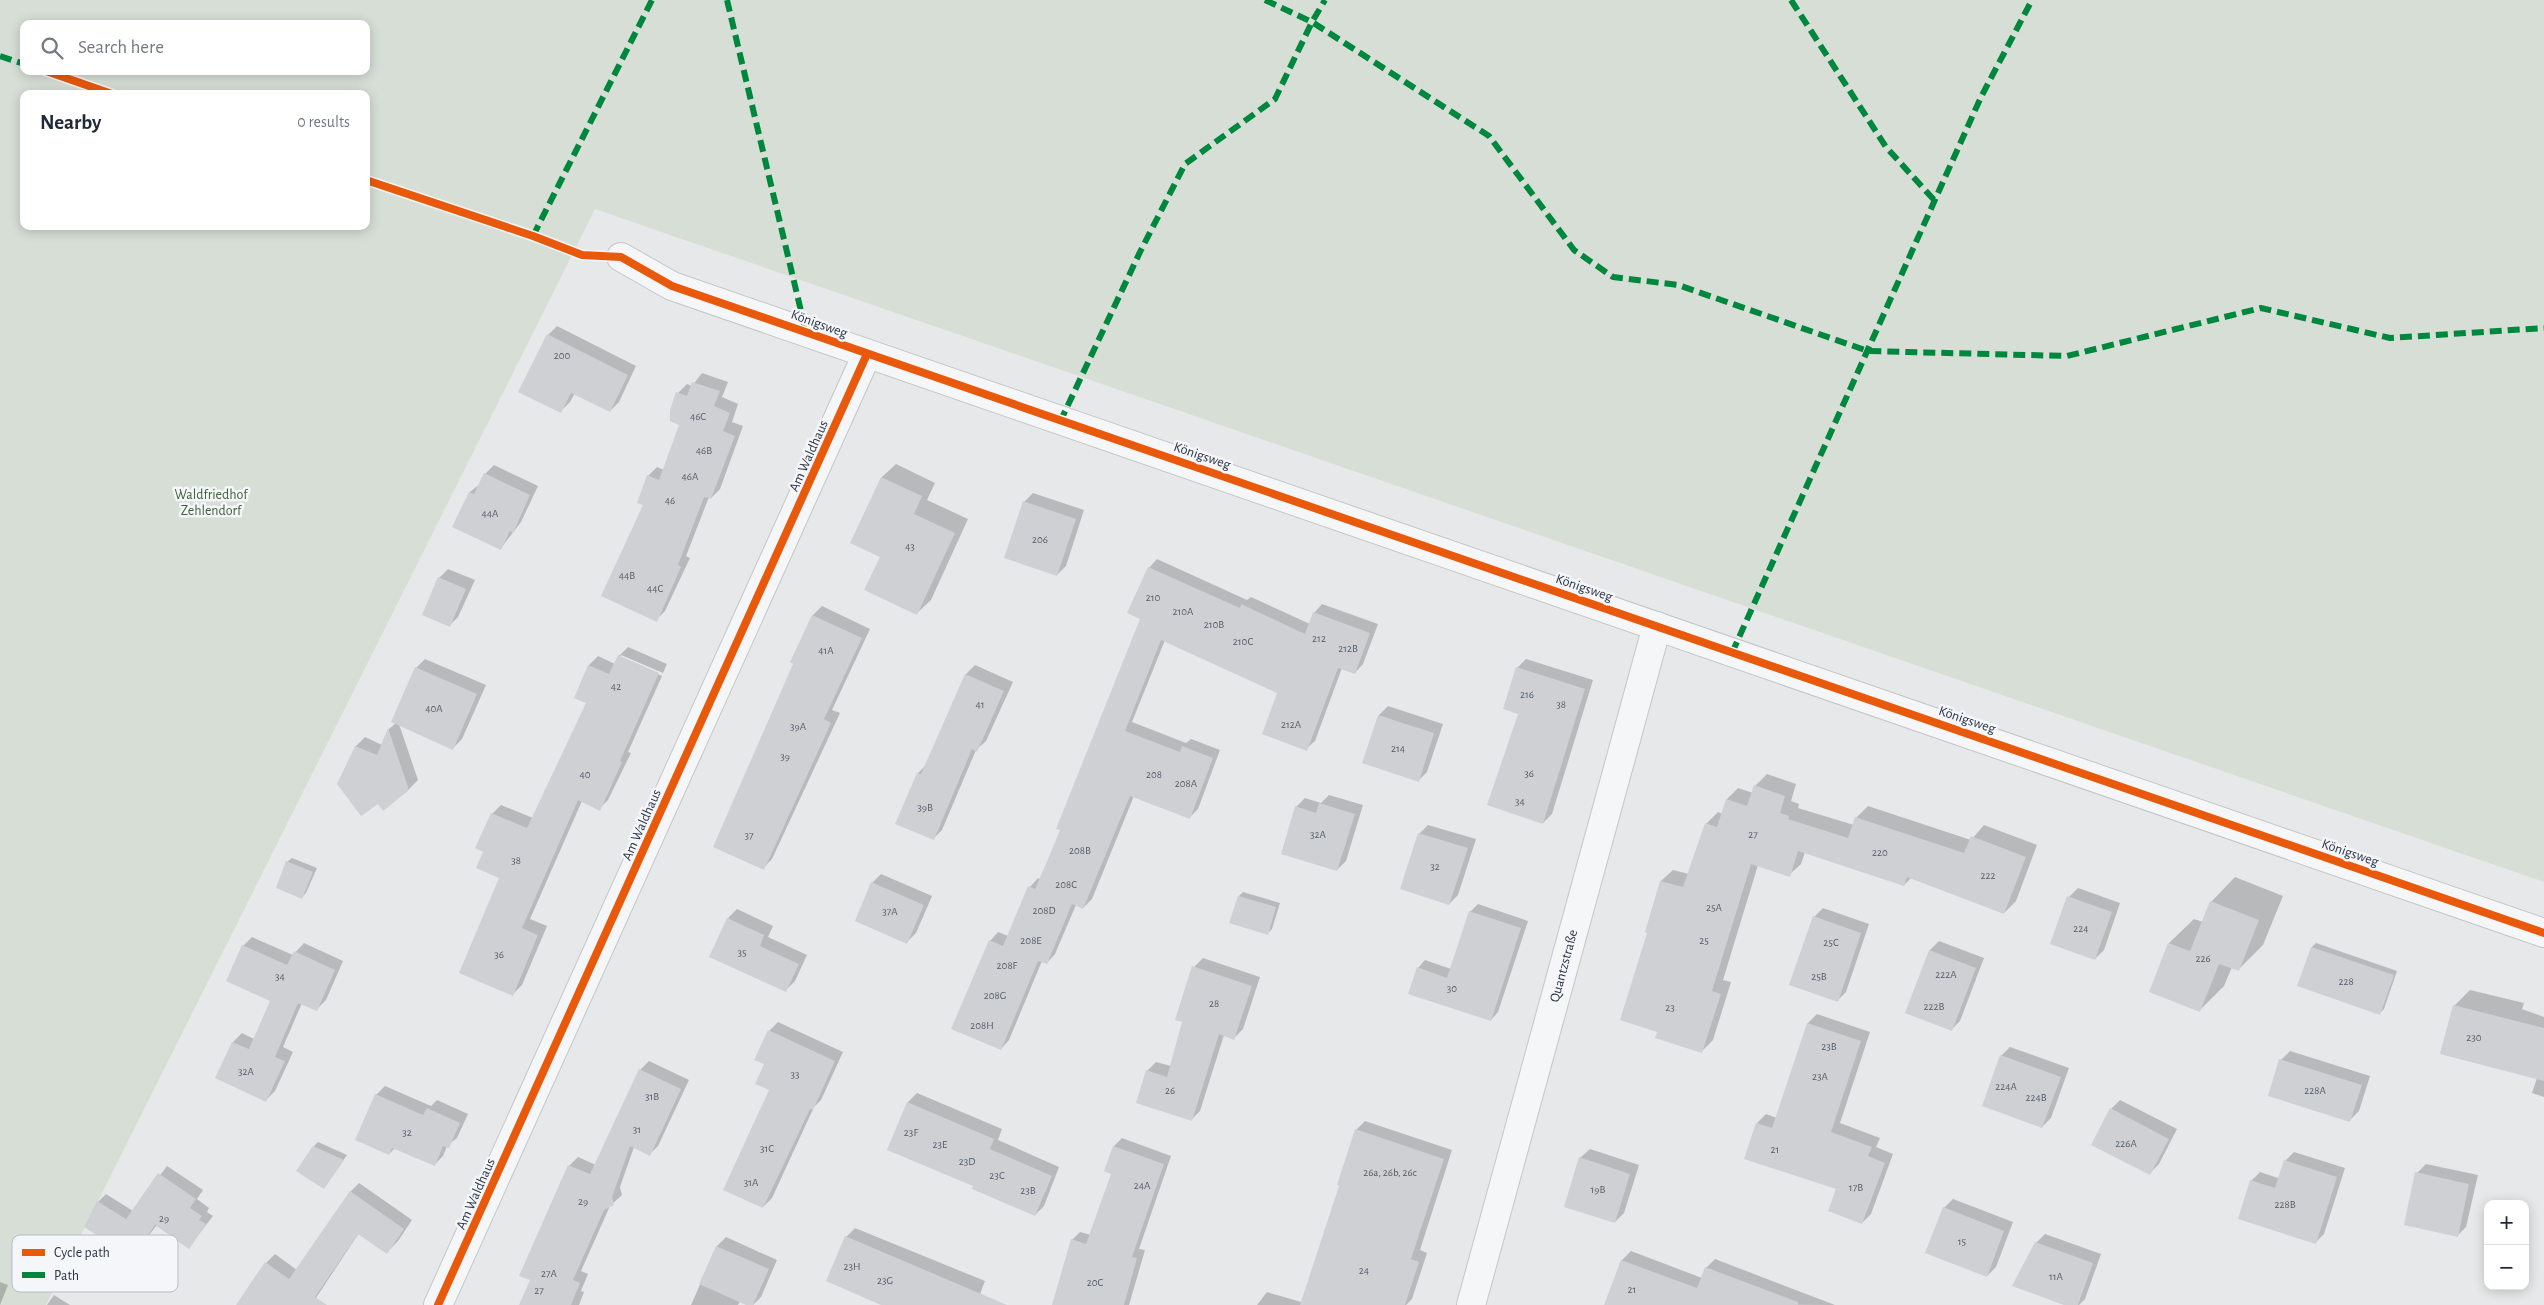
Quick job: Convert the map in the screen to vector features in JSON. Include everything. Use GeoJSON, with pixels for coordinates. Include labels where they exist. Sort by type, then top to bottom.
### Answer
{"type":"FeatureCollection","features":[{"type":"Feature","properties":{"kind":"street","name":"Königsweg"},"geometry":{"type":"LineString","coordinates":[[621,258],[672,286],[2544,933]]}},
{"type":"Feature","properties":{"kind":"street","name":"Am Waldhaus"},"geometry":{"type":"LineString","coordinates":[[438,1305],[867,354]]}},
{"type":"Feature","properties":{"kind":"street","name":"Quantzstraße"},"geometry":{"type":"LineString","coordinates":[[1471,1305],[1657,626]]}},
{"type":"Feature","properties":{"kind":"green space","name":"Waldfriedhof Zehlendorf"},"geometry":{"type":"Polygon","coordinates":[[[0,0],[2544,0],[2544,882],[595,209],[81,1235],[12,1235],[12,1292],[53,1292],[46,1305],[0,1305],[0,0]]]}},
{"type":"Feature","properties":{"kind":"building"},"geometry":{"type":"Polygon","coordinates":[[[547,334],[628,375],[610,412],[571,393],[561,413],[518,392],[547,334]]]}},
{"type":"Feature","properties":{"kind":"building"},"geometry":{"type":"Polygon","coordinates":[[[692,382],[720,391],[714,406],[730,413],[723,431],[735,436],[711,499],[704,497],[678,565],[681,567],[657,622],[601,596],[643,505],[637,503],[647,475],[659,480],[679,425],[670,421],[670,410],[676,392],[687,396],[692,382]]]}},
{"type":"Feature","properties":{"kind":"building"},"geometry":{"type":"Polygon","coordinates":[[[484,473],[530,495],[513,533],[510,531],[501,550],[452,527],[469,492],[474,494],[484,473]]]}},
{"type":"Feature","properties":{"kind":"building"},"geometry":{"type":"Polygon","coordinates":[[[881,477],[922,496],[914,514],[955,533],[917,615],[864,590],[880,557],[850,543],[881,477]]]}},
{"type":"Feature","properties":{"kind":"building"},"geometry":{"type":"Polygon","coordinates":[[[1023,501],[1076,519],[1057,576],[1004,558],[1023,501]]]}},
{"type":"Feature","properties":{"kind":"building"},"geometry":{"type":"Polygon","coordinates":[[[1148,567],[1240,608],[1241,604],[1305,634],[1313,612],[1370,633],[1355,674],[1338,668],[1307,751],[1262,734],[1277,693],[1161,640],[1125,731],[1180,752],[1182,746],[1213,758],[1190,819],[1130,796],[1083,909],[1072,904],[1047,964],[1038,961],[1001,1050],[951,1029],[989,940],[1003,946],[1028,886],[1035,889],[1048,859],[1060,830],[1056,829],[1140,619],[1127,613],[1148,567]]]}},
{"type":"Feature","properties":{"kind":"building"},"geometry":{"type":"Polygon","coordinates":[[[438,577],[466,589],[450,627],[422,615],[438,577]]]}},
{"type":"Feature","properties":{"kind":"building"},"geometry":{"type":"Polygon","coordinates":[[[812,615],[862,638],[824,719],[831,723],[764,870],[713,847],[793,664],[790,662],[812,615]]]}},
{"type":"Feature","properties":{"kind":"building"},"geometry":{"type":"Polygon","coordinates":[[[618,655],[659,673],[600,811],[578,800],[522,928],[538,935],[513,996],[459,973],[499,878],[476,868],[483,852],[475,848],[491,813],[527,828],[586,703],[574,698],[588,665],[609,674],[618,655]]]}},
{"type":"Feature","properties":{"kind":"building"},"geometry":{"type":"Polygon","coordinates":[[[415,667],[477,694],[453,750],[391,722],[415,667]]]}},
{"type":"Feature","properties":{"kind":"building"},"geometry":{"type":"Polygon","coordinates":[[[1516,667],[1585,689],[1543,824],[1487,805],[1518,714],[1503,709],[1516,667]]]}},
{"type":"Feature","properties":{"kind":"building"},"geometry":{"type":"Polygon","coordinates":[[[965,674],[1004,691],[977,752],[972,749],[934,840],[895,824],[917,773],[921,774],[965,674]]]}},
{"type":"Feature","properties":{"kind":"building"},"geometry":{"type":"Polygon","coordinates":[[[1378,715],[1434,733],[1419,782],[1362,763],[1378,715]]]}},
{"type":"Feature","properties":{"kind":"building"},"geometry":{"type":"Polygon","coordinates":[[[388,728],[409,790],[383,811],[378,804],[361,816],[337,784],[355,746],[377,755],[388,728]]]}},
{"type":"Feature","properties":{"kind":"building"},"geometry":{"type":"Polygon","coordinates":[[[1754,785],[1785,796],[1780,813],[1789,816],[1788,819],[1848,838],[1855,817],[1964,853],[1971,836],[2026,857],[2004,914],[1907,877],[1904,886],[1798,851],[1790,877],[1751,864],[1712,991],[1721,994],[1702,1053],[1655,1038],[1657,1032],[1620,1020],[1647,933],[1645,932],[1660,881],[1683,887],[1705,823],[1717,827],[1726,799],[1747,806],[1754,785]]]}},
{"type":"Feature","properties":{"kind":"building"},"geometry":{"type":"Polygon","coordinates":[[[1319,803],[1355,814],[1337,871],[1281,854],[1295,806],[1316,813],[1319,803]]]}},
{"type":"Feature","properties":{"kind":"building"},"geometry":{"type":"Polygon","coordinates":[[[1418,833],[1468,848],[1449,905],[1400,889],[1418,833]]]}},
{"type":"Feature","properties":{"kind":"building"},"geometry":{"type":"Polygon","coordinates":[[[286,861],[313,872],[302,899],[276,888],[286,861]]]}},
{"type":"Feature","properties":{"kind":"building"},"geometry":{"type":"Polygon","coordinates":[[[871,882],[924,905],[907,944],[855,921],[871,882]]]}},
{"type":"Feature","properties":{"kind":"building"},"geometry":{"type":"Polygon","coordinates":[[[1238,896],[1276,907],[1268,935],[1229,923],[1238,896]]]}},
{"type":"Feature","properties":{"kind":"building"},"geometry":{"type":"Polygon","coordinates":[[[2067,896],[2112,912],[2095,960],[2050,944],[2067,896]]]}},
{"type":"Feature","properties":{"kind":"building"},"geometry":{"type":"Polygon","coordinates":[[[2210,901],[2259,920],[2239,971],[2219,964],[2200,1012],[2149,992],[2168,943],[2190,951],[2210,901]]]}},
{"type":"Feature","properties":{"kind":"building"},"geometry":{"type":"Polygon","coordinates":[[[1469,911],[1521,928],[1491,1021],[1408,994],[1417,967],[1447,978],[1469,911]]]}},
{"type":"Feature","properties":{"kind":"building"},"geometry":{"type":"Polygon","coordinates":[[[1813,916],[1861,933],[1838,1002],[1789,985],[1813,916]]]}},
{"type":"Feature","properties":{"kind":"building"},"geometry":{"type":"Polygon","coordinates":[[[727,918],[764,935],[760,946],[799,964],[786,992],[709,957],[727,918]]]}},
{"type":"Feature","properties":{"kind":"building"},"geometry":{"type":"Polygon","coordinates":[[[242,945],[287,965],[294,951],[335,970],[317,1011],[298,1003],[275,1057],[285,1061],[266,1102],[215,1078],[232,1042],[249,1049],[270,1001],[226,981],[242,945]]]}},
{"type":"Feature","properties":{"kind":"building"},"geometry":{"type":"Polygon","coordinates":[[[2311,947],[2394,975],[2380,1015],[2297,986],[2311,947]]]}},
{"type":"Feature","properties":{"kind":"building"},"geometry":{"type":"Polygon","coordinates":[[[1929,950],[1976,968],[1952,1031],[1905,1013],[1929,950]]]}},
{"type":"Feature","properties":{"kind":"building"},"geometry":{"type":"Polygon","coordinates":[[[1192,966],[1252,986],[1234,1040],[1219,1034],[1192,1121],[1136,1103],[1146,1070],[1167,1077],[1182,1022],[1175,1020],[1192,966]]]}},
{"type":"Feature","properties":{"kind":"building"},"geometry":{"type":"Polygon","coordinates":[[[2453,1005],[2544,1028],[2544,1081],[2440,1054],[2453,1005]]]}},
{"type":"Feature","properties":{"kind":"building"},"geometry":{"type":"Polygon","coordinates":[[[1807,1023],[1861,1041],[1831,1132],[1872,1147],[1868,1156],[1885,1163],[1862,1224],[1828,1211],[1836,1189],[1744,1159],[1756,1123],[1772,1128],[1807,1023]]]}},
{"type":"Feature","properties":{"kind":"building"},"geometry":{"type":"Polygon","coordinates":[[[768,1030],[835,1061],[813,1110],[810,1109],[763,1208],[723,1190],[769,1090],[755,1084],[764,1064],[754,1060],[768,1030]]]}},
{"type":"Feature","properties":{"kind":"building"},"geometry":{"type":"Polygon","coordinates":[[[2000,1055],[2061,1077],[2042,1128],[1982,1106],[2000,1055]]]}},
{"type":"Feature","properties":{"kind":"building"},"geometry":{"type":"Polygon","coordinates":[[[2279,1059],[2362,1085],[2350,1122],[2268,1096],[2279,1059]]]}},
{"type":"Feature","properties":{"kind":"building"},"geometry":{"type":"Polygon","coordinates":[[[639,1069],[681,1089],[650,1156],[630,1146],[612,1197],[614,1205],[604,1210],[573,1280],[580,1283],[571,1305],[519,1305],[530,1280],[519,1276],[568,1165],[590,1174],[639,1069]]]}},
{"type":"Feature","properties":{"kind":"building"},"geometry":{"type":"Polygon","coordinates":[[[375,1094],[423,1115],[427,1108],[460,1123],[449,1148],[443,1146],[435,1166],[392,1148],[389,1155],[355,1140],[375,1094]]]}},
{"type":"Feature","properties":{"kind":"building"},"geometry":{"type":"Polygon","coordinates":[[[907,1102],[994,1139],[990,1149],[1052,1176],[1035,1216],[972,1189],[973,1186],[887,1150],[907,1102]]]}},
{"type":"Feature","properties":{"kind":"building"},"geometry":{"type":"Polygon","coordinates":[[[2110,1108],[2169,1139],[2150,1175],[2091,1145],[2110,1108]]]}},
{"type":"Feature","properties":{"kind":"building"},"geometry":{"type":"Polygon","coordinates":[[[1355,1129],[1444,1159],[1411,1259],[1419,1262],[1405,1305],[1300,1305],[1339,1186],[1337,1185],[1355,1129]]]}},
{"type":"Feature","properties":{"kind":"building"},"geometry":{"type":"Polygon","coordinates":[[[313,1146],[344,1160],[324,1189],[296,1171],[313,1146]]]}},
{"type":"Feature","properties":{"kind":"building"},"geometry":{"type":"Polygon","coordinates":[[[1113,1146],[1164,1164],[1132,1257],[1137,1258],[1124,1305],[1052,1305],[1071,1239],[1086,1244],[1111,1174],[1104,1171],[1113,1146]]]}},
{"type":"Feature","properties":{"kind":"building"},"geometry":{"type":"Polygon","coordinates":[[[1579,1157],[1630,1174],[1615,1223],[1564,1207],[1579,1157]]]}},
{"type":"Feature","properties":{"kind":"building"},"geometry":{"type":"Polygon","coordinates":[[[2284,1160],[2337,1177],[2316,1244],[2238,1219],[2250,1180],[2275,1188],[2284,1160]]]}},
{"type":"Feature","properties":{"kind":"building"},"geometry":{"type":"Polygon","coordinates":[[[2415,1172],[2469,1184],[2458,1237],[2404,1225],[2415,1172]]]}},
{"type":"Feature","properties":{"kind":"building"},"geometry":{"type":"Polygon","coordinates":[[[158,1173],[196,1199],[190,1208],[202,1216],[199,1220],[206,1224],[189,1249],[178,1241],[178,1235],[169,1235],[155,1225],[148,1235],[96,1235],[84,1227],[97,1201],[126,1219],[158,1173]]]}},
{"type":"Feature","properties":{"kind":"building"},"geometry":{"type":"Polygon","coordinates":[[[350,1191],[404,1229],[387,1254],[358,1234],[315,1297],[327,1305],[236,1305],[265,1262],[289,1279],[350,1191]]]}},
{"type":"Feature","properties":{"kind":"building"},"geometry":{"type":"Polygon","coordinates":[[[1943,1207],[2004,1231],[1987,1277],[1925,1253],[1943,1207]]]}},
{"type":"Feature","properties":{"kind":"building"},"geometry":{"type":"Polygon","coordinates":[[[845,1236],[1007,1305],[881,1305],[826,1281],[845,1236]]]}},
{"type":"Feature","properties":{"kind":"building"},"geometry":{"type":"Polygon","coordinates":[[[2035,1242],[2093,1263],[2078,1305],[2064,1305],[2012,1286],[2035,1242]]]}},
{"type":"Feature","properties":{"kind":"building"},"geometry":{"type":"Polygon","coordinates":[[[716,1246],[769,1269],[753,1305],[746,1305],[699,1284],[716,1246]]]}},
{"type":"Feature","properties":{"kind":"building"},"geometry":{"type":"Polygon","coordinates":[[[1621,1260],[1697,1288],[1705,1267],[1798,1302],[1798,1305],[1604,1305],[1621,1260]]]}},
{"type":"Feature","properties":{"kind":"marked path"},"geometry":{"type":"LineString","coordinates":[[533,236],[652,0]]}},
{"type":"Feature","properties":{"kind":"marked path"},"geometry":{"type":"LineString","coordinates":[[727,0],[806,332]]}},
{"type":"Feature","properties":{"kind":"marked path"},"geometry":{"type":"LineString","coordinates":[[1265,0],[1312,22],[1489,136],[1574,250],[1613,277],[1678,285],[1868,351],[2067,356],[2261,308],[2390,338],[2544,328]]}},
{"type":"Feature","properties":{"kind":"marked path"},"geometry":{"type":"LineString","coordinates":[[1060,422],[1140,252],[1185,164],[1275,99],[1312,22],[1325,0]]}},
{"type":"Feature","properties":{"kind":"marked path"},"geometry":{"type":"LineString","coordinates":[[1791,0],[1886,147],[1935,201]]}},
{"type":"Feature","properties":{"kind":"marked path"},"geometry":{"type":"LineString","coordinates":[[1732,653],[1981,97],[2032,0]]}},
{"type":"Feature","properties":{"kind":"marked path"},"geometry":{"type":"LineString","coordinates":[[0,56],[20,63]]}},
{"type":"Feature","properties":{"kind":"cycle path"},"geometry":{"type":"LineString","coordinates":[[57,75],[101,90]]}},
{"type":"Feature","properties":{"kind":"cycle path"},"geometry":{"type":"LineString","coordinates":[[370,181],[533,236],[582,255],[621,257],[672,286],[2544,933]]}},
{"type":"Feature","properties":{"kind":"cycle path"},"geometry":{"type":"LineString","coordinates":[[438,1305],[867,354]]}}]}
